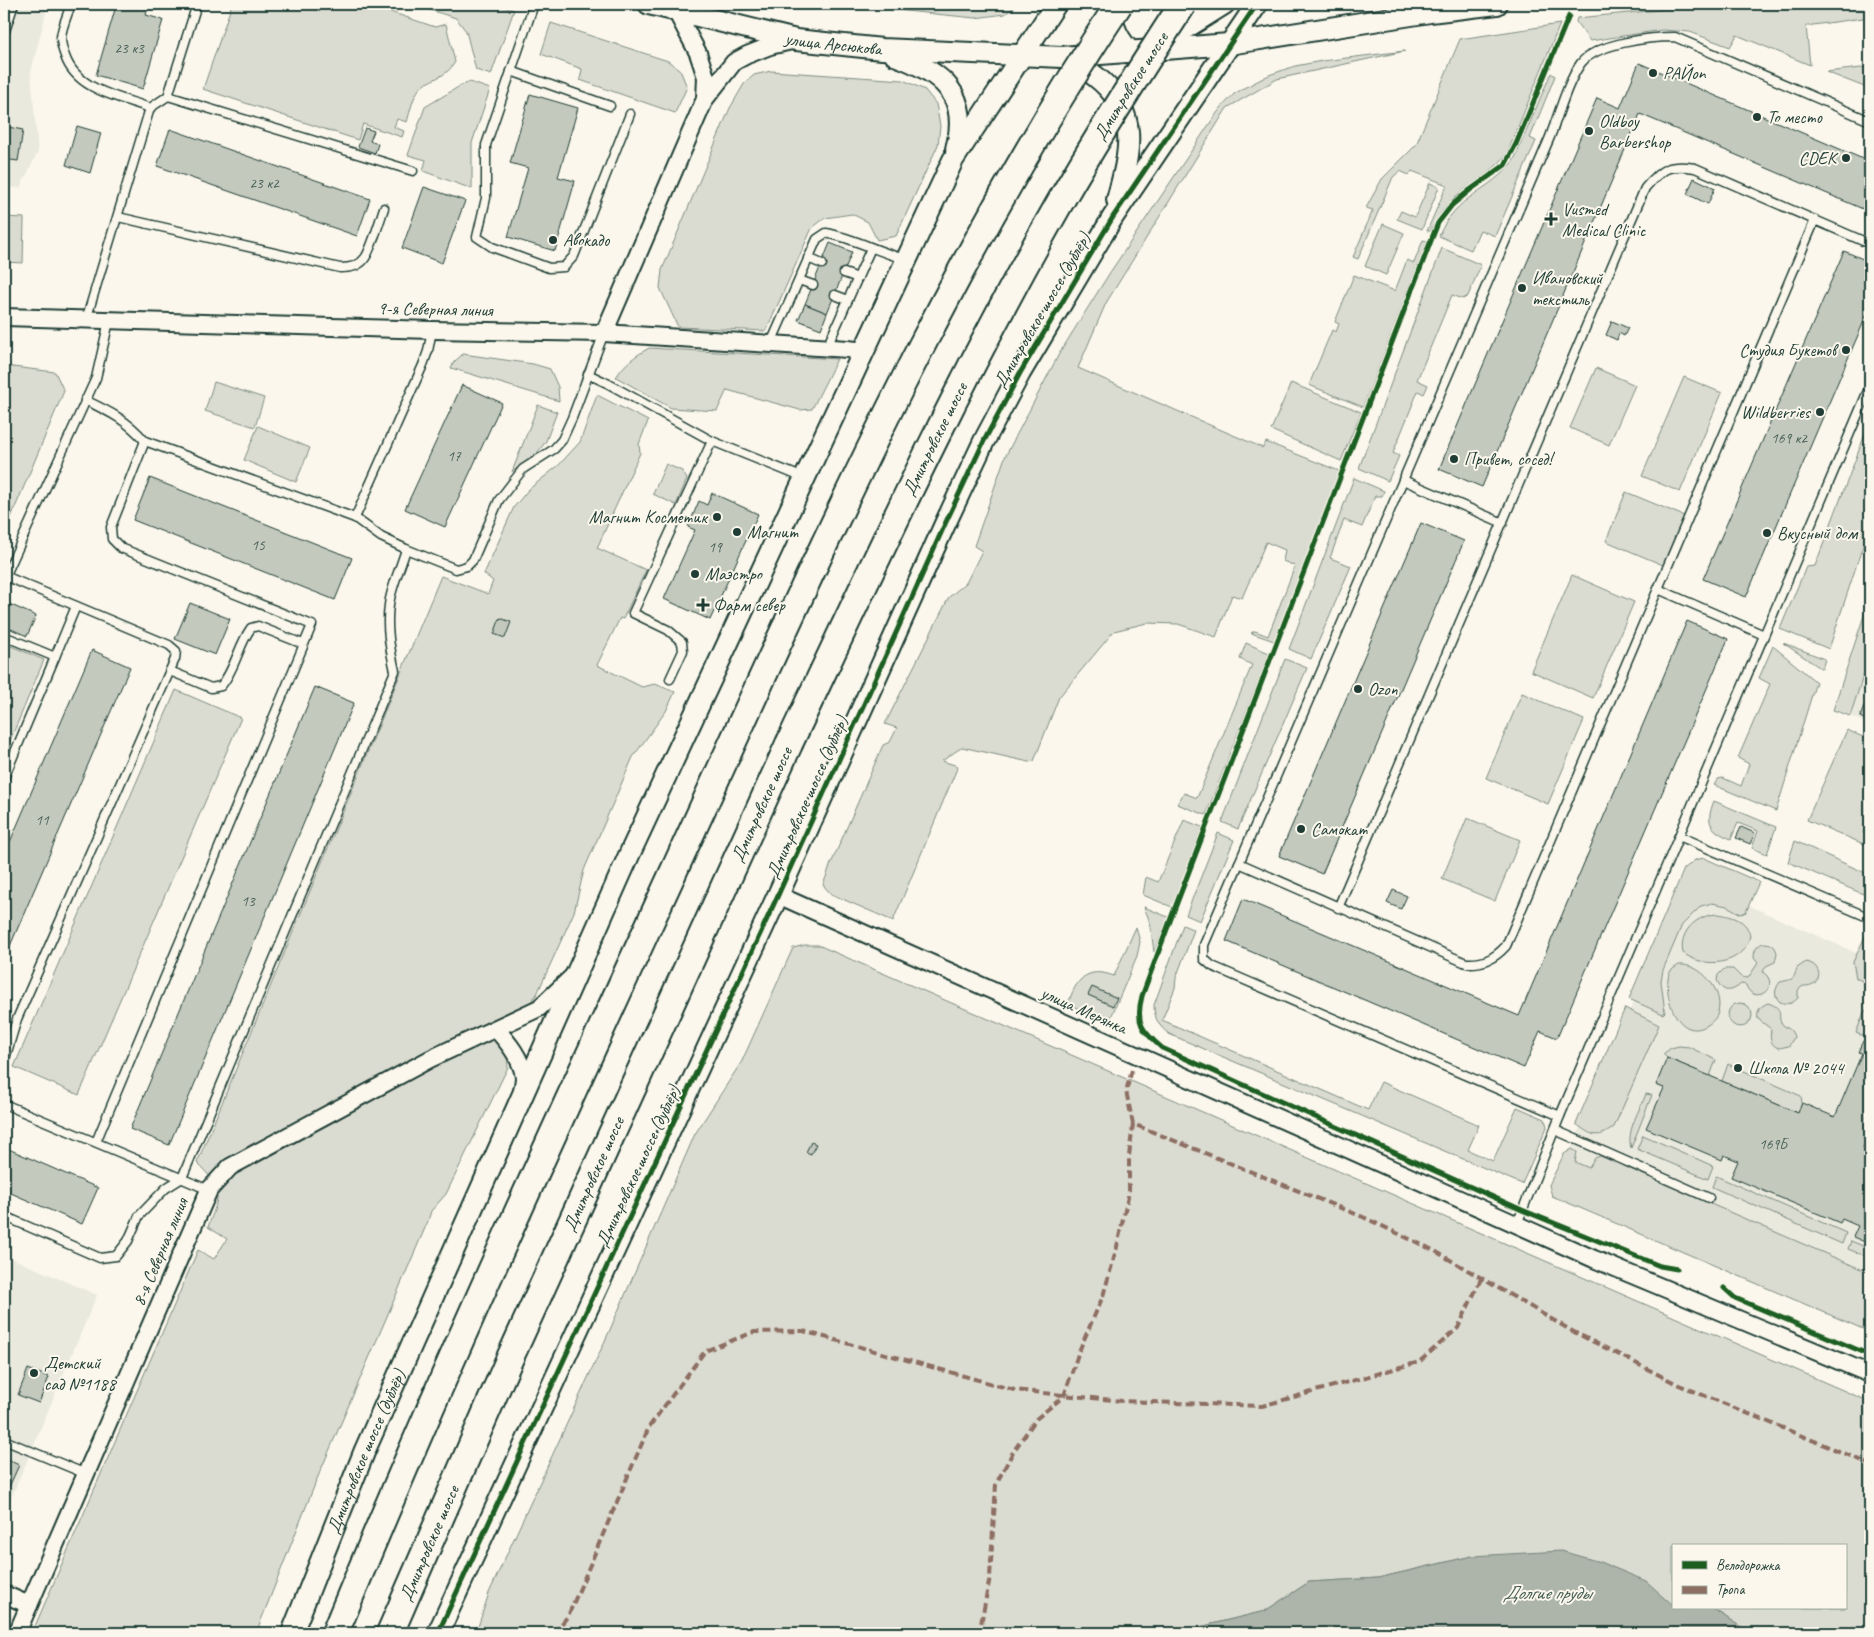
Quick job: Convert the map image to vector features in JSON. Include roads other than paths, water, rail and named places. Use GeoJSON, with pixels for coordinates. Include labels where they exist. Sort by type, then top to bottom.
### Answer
{"type":"FeatureCollection","features":[{"type":"Feature","properties":{"kind":"highway"},"geometry":{"type":"LineString","coordinates":[[335,1633],[372,1543],[463,1335],[742,722],[866,457],[944,302],[1008,183],[1083,59],[1119,4]]}},
{"type":"Feature","properties":{"kind":"highway","name":"Дмитровское шоссе"},"geometry":{"type":"LineString","coordinates":[[390,1633],[509,1360],[789,744],[911,486],[993,326],[1059,204],[1130,85],[1183,4]]}},
{"type":"Feature","properties":{"kind":"street","name":"улица Арсюкова"},"geometry":{"type":"LineString","coordinates":[[650,4],[796,40],[882,50],[1062,57],[1133,53],[1229,44],[1445,10],[1496,4]]}},
{"type":"Feature","properties":{"kind":"street","name":"Дмитровское шоссе (дублёр)"},"geometry":{"type":"LineString","coordinates":[[292,1633],[365,1450],[630,854],[907,260],[954,160],[1056,4]]}},
{"type":"Feature","properties":{"kind":"street"},"geometry":{"type":"LineString","coordinates":[[1109,4],[1115,32],[1123,45],[1133,53],[1181,31],[1224,4]]}},
{"type":"Feature","properties":{"kind":"street","name":"Дмитровское шоссе (дублёр)"},"geometry":{"type":"LineString","coordinates":[[438,1633],[778,895],[976,457],[1020,373],[1113,217],[1257,4]]}},
{"type":"Feature","properties":{"kind":"street"},"geometry":{"type":"LineString","coordinates":[[1415,4],[1445,10]]}},
{"type":"Feature","properties":{"kind":"street"},"geometry":{"type":"LineString","coordinates":[[676,11],[698,53],[706,77],[706,99]]}},
{"type":"Feature","properties":{"kind":"street"},"geometry":{"type":"LineString","coordinates":[[604,333],[706,99],[734,62],[770,46],[796,40]]}},
{"type":"Feature","properties":{"kind":"street"},"geometry":{"type":"LineString","coordinates":[[882,50],[918,63],[938,77],[950,89],[957,100],[961,114],[960,134],[954,160]]}},
{"type":"Feature","properties":{"kind":"street"},"geometry":{"type":"LineString","coordinates":[[1062,57],[1094,75],[1108,87],[1114,93],[1124,115],[1129,137],[1127,160],[1113,217]]}},
{"type":"Feature","properties":{"kind":"street","name":"9-я Северная линия"},"geometry":{"type":"LineString","coordinates":[[4,317],[432,330],[604,333],[827,347],[864,352]]}},
{"type":"Feature","properties":{"kind":"street","name":"улица Мерянка"},"geometry":{"type":"LineString","coordinates":[[778,895],[1594,1259],[1870,1374]]}},
{"type":"Feature","properties":{"kind":"street","name":"8-я Северная линия"},"geometry":{"type":"LineString","coordinates":[[17,1633],[209,1190],[230,1167],[430,1059],[539,1008],[580,969]]}},
{"type":"Feature","properties":{"kind":"street"},"geometry":{"type":"LineString","coordinates":[[496,1029],[509,1043],[524,1077],[521,1101]]}},
{"type":"Feature","properties":{"kind":"street"},"geometry":{"type":"LineString","coordinates":[[4,1594],[29,1605]]}},
{"type":"Feature","properties":{"kind":"lane"},"geometry":{"type":"LineString","coordinates":[[4,34],[14,4]]}},
{"type":"Feature","properties":{"kind":"lane"},"geometry":{"type":"LineString","coordinates":[[71,4],[61,37],[68,66],[81,80],[94,88],[150,108]]}},
{"type":"Feature","properties":{"kind":"lane"},"geometry":{"type":"LineString","coordinates":[[86,320],[150,108],[168,96],[197,4]]}},
{"type":"Feature","properties":{"kind":"lane"},"geometry":{"type":"LineString","coordinates":[[534,4],[486,144],[486,198],[477,237],[492,247],[549,268],[564,266],[574,256],[630,114]]}},
{"type":"Feature","properties":{"kind":"lane"},"geometry":{"type":"LineString","coordinates":[[1560,1116],[1212,966],[1204,959],[1204,945],[1550,137],[1574,75],[1588,56],[1621,44],[1654,37],[1675,37],[1870,121]]}},
{"type":"Feature","properties":{"kind":"lane"},"geometry":{"type":"LineString","coordinates":[[511,71],[610,106]]}},
{"type":"Feature","properties":{"kind":"lane"},"geometry":{"type":"LineString","coordinates":[[168,96],[413,172]]}},
{"type":"Feature","properties":{"kind":"lane"},"geometry":{"type":"LineString","coordinates":[[1338,908],[1645,188],[1655,176],[1666,168],[1679,165],[1695,168],[1870,244]]}},
{"type":"Feature","properties":{"kind":"lane"},"geometry":{"type":"LineString","coordinates":[[118,217],[340,268],[350,268],[366,258],[384,208]]}},
{"type":"Feature","properties":{"kind":"lane"},"geometry":{"type":"LineString","coordinates":[[1239,863],[1466,963],[1478,964],[1498,954],[1506,946],[1815,220]]}},
{"type":"Feature","properties":{"kind":"lane"},"geometry":{"type":"LineString","coordinates":[[771,343],[816,239],[826,233],[841,236],[907,260]]}},
{"type":"Feature","properties":{"kind":"lane"},"geometry":{"type":"LineString","coordinates":[[827,347],[871,248]]}},
{"type":"Feature","properties":{"kind":"lane"},"geometry":{"type":"LineString","coordinates":[[808,258],[822,264]]}},
{"type":"Feature","properties":{"kind":"lane"},"geometry":{"type":"LineString","coordinates":[[844,272],[858,278]]}},
{"type":"Feature","properties":{"kind":"lane"},"geometry":{"type":"LineString","coordinates":[[799,280],[813,285]]}},
{"type":"Feature","properties":{"kind":"lane"},"geometry":{"type":"LineString","coordinates":[[835,295],[848,300]]}},
{"type":"Feature","properties":{"kind":"lane"},"geometry":{"type":"LineString","coordinates":[[4,1062],[17,1019],[175,659],[176,651],[169,646],[76,606],[4,578],[96,378],[109,321]]}},
{"type":"Feature","properties":{"kind":"lane"},"geometry":{"type":"LineString","coordinates":[[355,518],[423,365],[432,330]]}},
{"type":"Feature","properties":{"kind":"lane"},"geometry":{"type":"LineString","coordinates":[[85,400],[116,414],[133,427],[144,441],[355,518],[381,537],[456,569],[467,566],[473,560],[499,500],[523,469],[554,449],[562,440],[604,333]]}},
{"type":"Feature","properties":{"kind":"lane"},"geometry":{"type":"LineString","coordinates":[[588,374],[712,441],[805,478]]}},
{"type":"Feature","properties":{"kind":"lane"},"geometry":{"type":"LineString","coordinates":[[1516,1224],[1870,386]]}},
{"type":"Feature","properties":{"kind":"lane"},"geometry":{"type":"LineString","coordinates":[[96,1142],[312,625],[121,548],[112,539],[111,527],[144,441]]}},
{"type":"Feature","properties":{"kind":"lane"},"geometry":{"type":"LineString","coordinates":[[670,679],[683,651],[682,642],[668,630],[633,613],[712,441]]}},
{"type":"Feature","properties":{"kind":"lane"},"geometry":{"type":"LineString","coordinates":[[1403,480],[1503,523]]}},
{"type":"Feature","properties":{"kind":"lane"},"geometry":{"type":"LineString","coordinates":[[4,1216],[100,1258],[116,1256],[128,1241],[138,1216],[166,1188],[182,1178],[395,671],[387,623],[389,603],[406,549]]}},
{"type":"Feature","properties":{"kind":"lane"},"geometry":{"type":"LineString","coordinates":[[1658,589],[1764,635]]}},
{"type":"Feature","properties":{"kind":"lane"},"geometry":{"type":"LineString","coordinates":[[4,778],[76,606]]}},
{"type":"Feature","properties":{"kind":"lane"},"geometry":{"type":"LineString","coordinates":[[170,671],[211,688],[221,686],[227,680],[245,635],[251,628],[258,626],[303,644]]}},
{"type":"Feature","properties":{"kind":"lane"},"geometry":{"type":"LineString","coordinates":[[4,636],[55,657]]}},
{"type":"Feature","properties":{"kind":"lane"},"geometry":{"type":"LineString","coordinates":[[1679,836],[1870,918]]}},
{"type":"Feature","properties":{"kind":"lane"},"geometry":{"type":"LineString","coordinates":[[4,1104],[209,1190]]}},
{"type":"Feature","properties":{"kind":"lane"},"geometry":{"type":"LineString","coordinates":[[1555,1130],[1709,1198]]}},
{"type":"Feature","properties":{"kind":"lane"},"geometry":{"type":"LineString","coordinates":[[4,1440],[86,1474]]}},
{"type":"Feature","properties":{"kind":"water","name":"Долгие пруды"},"geometry":{"type":"Polygon","coordinates":[[[1561,1551],[1600,1562],[1646,1581],[1672,1604],[1672,1610],[1715,1610],[1750,1633],[1175,1633],[1265,1611],[1309,1582],[1378,1578],[1472,1556],[1561,1551]]]}},
{"type":"Feature","properties":{"kind":"place","name":"РАЙon"},"geometry":{"type":"Point","coordinates":[1653,73]}},
{"type":"Feature","properties":{"kind":"place","name":"То место"},"geometry":{"type":"Point","coordinates":[1757,117]}},
{"type":"Feature","properties":{"kind":"place","name":"Oldboy Barbershop"},"geometry":{"type":"Point","coordinates":[1589,131]}},
{"type":"Feature","properties":{"kind":"place","name":"CDEK"},"geometry":{"type":"Point","coordinates":[1846,158]}},
{"type":"Feature","properties":{"kind":"place","name":"Vusmed Medical Clinic"},"geometry":{"type":"Point","coordinates":[1551,219]}},
{"type":"Feature","properties":{"kind":"place","name":"Авокадо"},"geometry":{"type":"Point","coordinates":[553,240]}},
{"type":"Feature","properties":{"kind":"place","name":"Ивановский текстиль"},"geometry":{"type":"Point","coordinates":[1522,288]}},
{"type":"Feature","properties":{"kind":"place","name":"Студия Букетов"},"geometry":{"type":"Point","coordinates":[1846,350]}},
{"type":"Feature","properties":{"kind":"place","name":"Wildberries"},"geometry":{"type":"Point","coordinates":[1820,412]}},
{"type":"Feature","properties":{"kind":"place","name":"Привет, сосед!"},"geometry":{"type":"Point","coordinates":[1454,459]}},
{"type":"Feature","properties":{"kind":"place","name":"Магнит Косметик"},"geometry":{"type":"Point","coordinates":[717,517]}},
{"type":"Feature","properties":{"kind":"place","name":"Магнит"},"geometry":{"type":"Point","coordinates":[737,532]}},
{"type":"Feature","properties":{"kind":"place","name":"Вкусный дом"},"geometry":{"type":"Point","coordinates":[1767,533]}},
{"type":"Feature","properties":{"kind":"place","name":"Маэстро"},"geometry":{"type":"Point","coordinates":[695,574]}},
{"type":"Feature","properties":{"kind":"place","name":"Фарм север"},"geometry":{"type":"Point","coordinates":[703,605]}},
{"type":"Feature","properties":{"kind":"place","name":"Ozon"},"geometry":{"type":"Point","coordinates":[1358,689]}},
{"type":"Feature","properties":{"kind":"place","name":"Самокат"},"geometry":{"type":"Point","coordinates":[1301,829]}},
{"type":"Feature","properties":{"kind":"place","name":"Школа № 2044"},"geometry":{"type":"Point","coordinates":[1738,1068]}},
{"type":"Feature","properties":{"kind":"place","name":"Детский сад №1188"},"geometry":{"type":"Point","coordinates":[34,1373]}}]}
